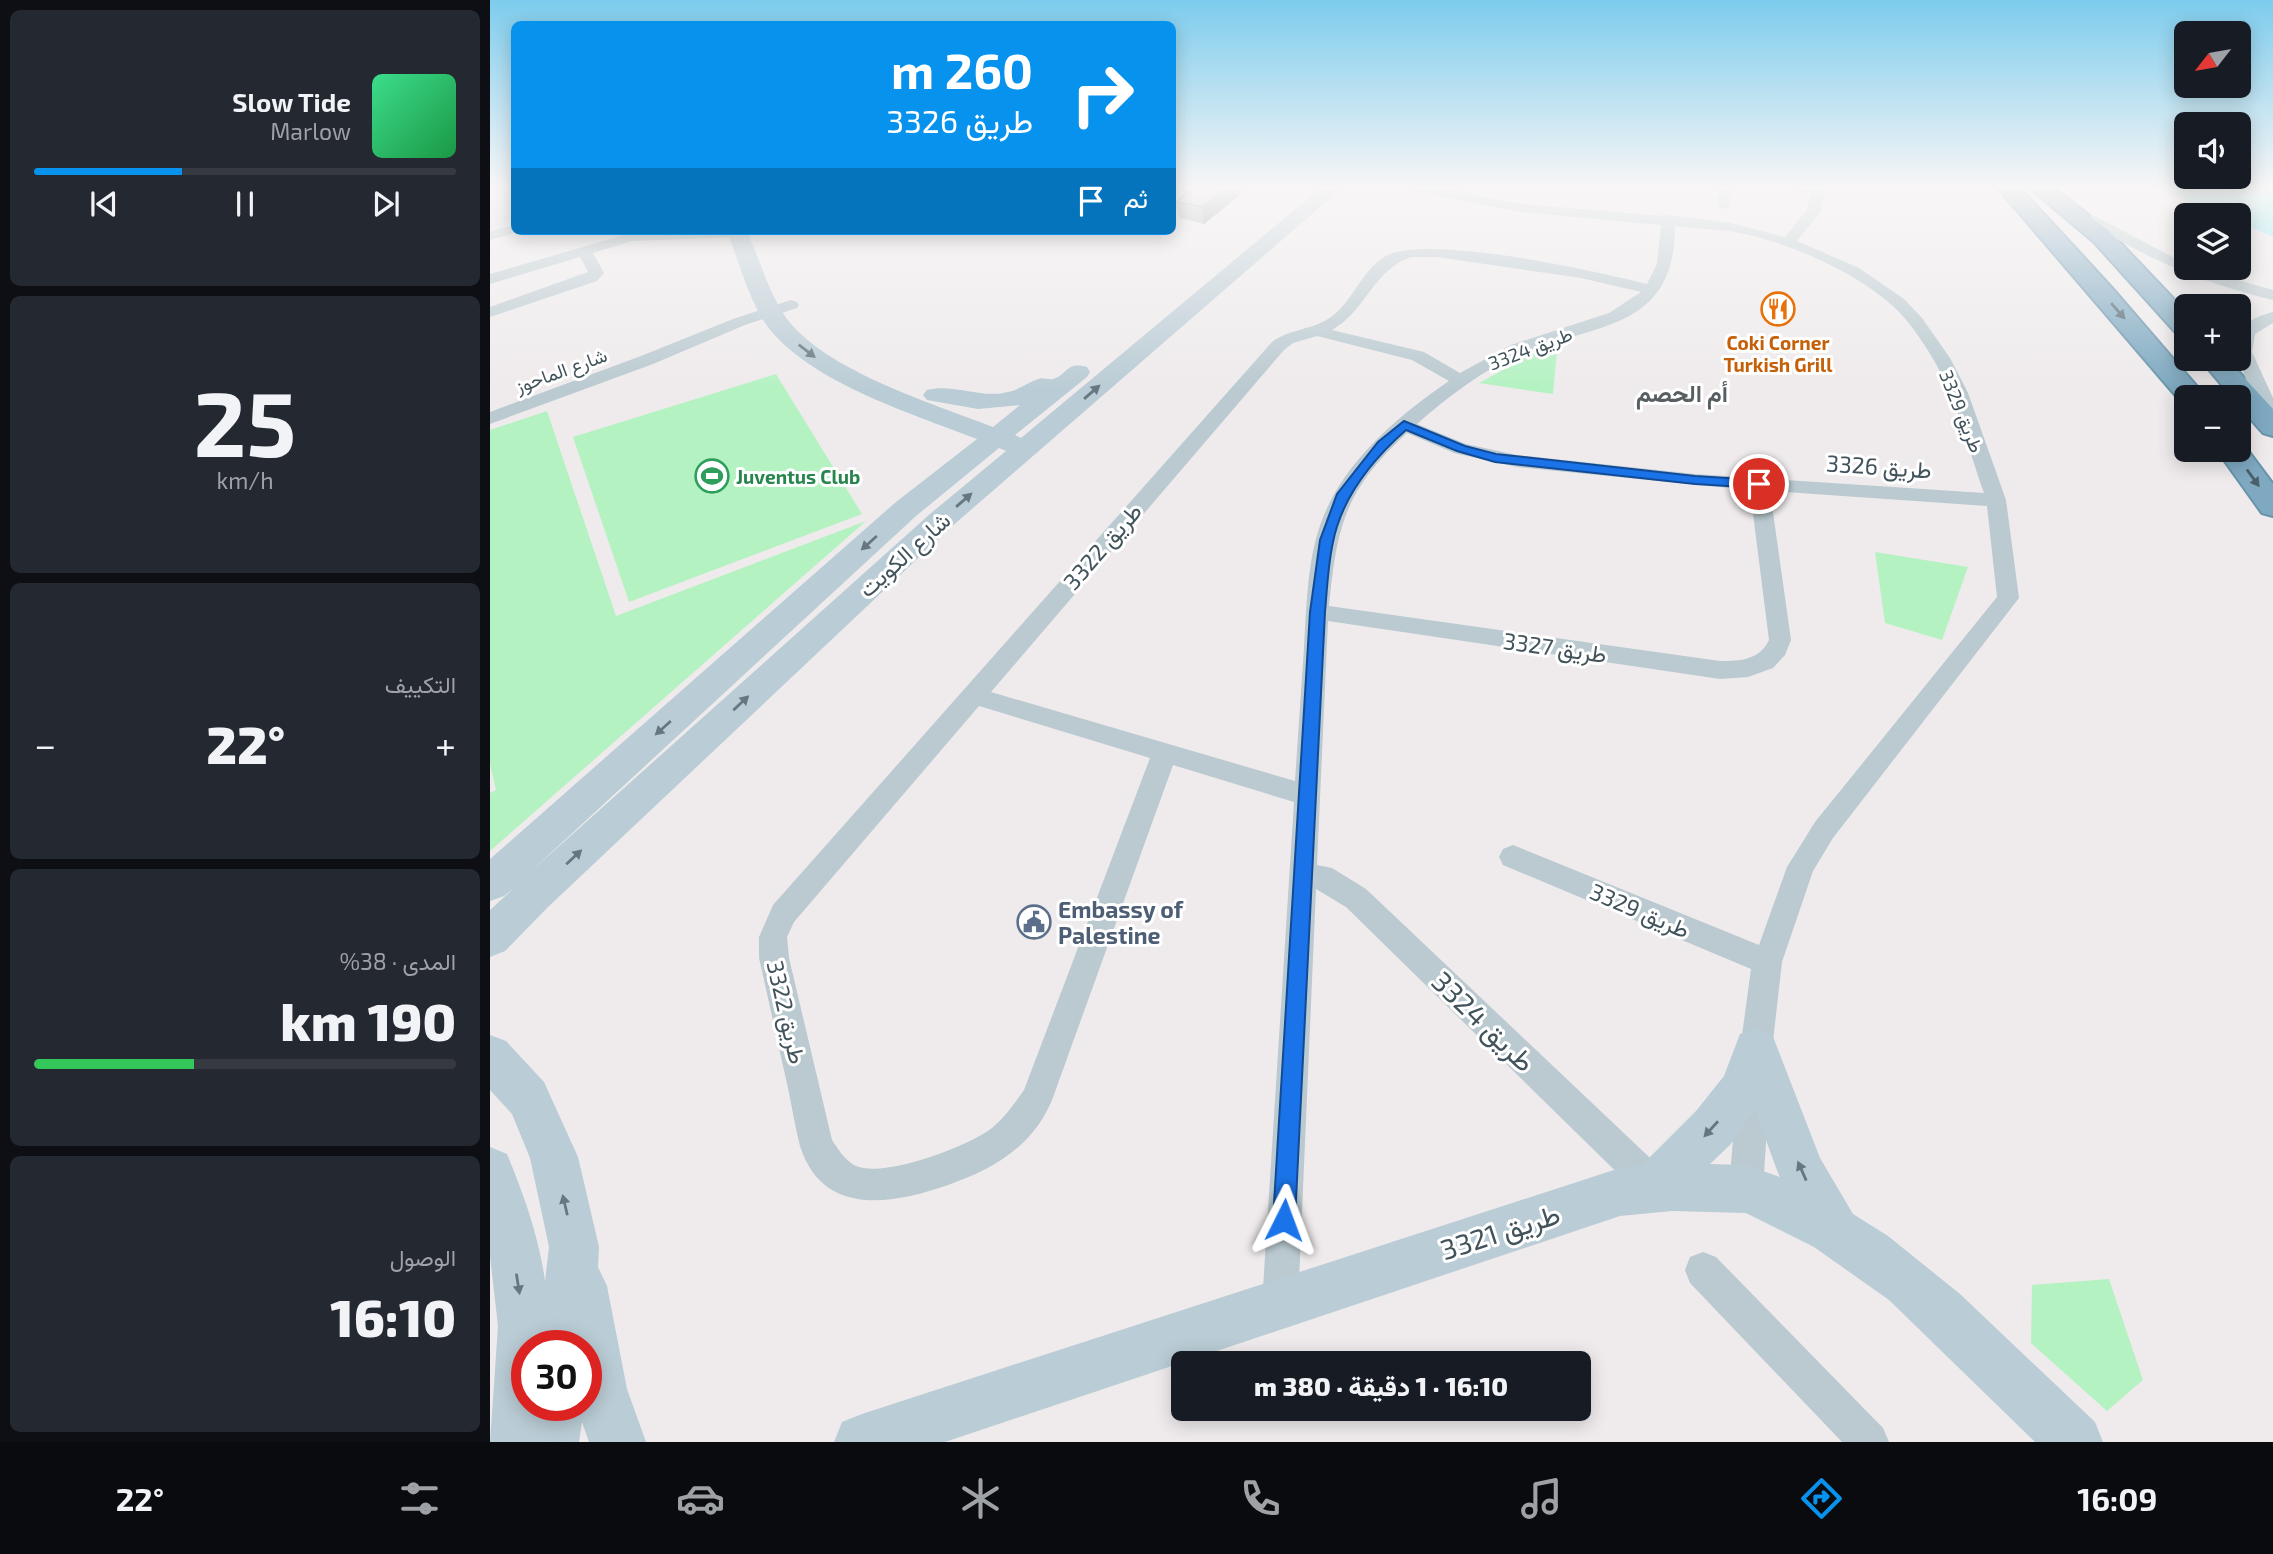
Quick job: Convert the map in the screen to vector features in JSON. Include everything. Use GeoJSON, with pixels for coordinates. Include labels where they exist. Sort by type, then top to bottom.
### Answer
{"type":"FeatureCollection","features":[{"type":"Feature","properties":{"kind":"highway"},"geometry":{"type":"LineString","coordinates":[[2067,254],[2181,385]]}},
{"type":"Feature","properties":{"kind":"highway"},"geometry":{"type":"LineString","coordinates":[[2120,254],[2174,315]]}},
{"type":"Feature","properties":{"kind":"highway"},"geometry":{"type":"LineString","coordinates":[[2224,371],[2273,427]]}},
{"type":"Feature","properties":{"kind":"highway"},"geometry":{"type":"LineString","coordinates":[[2241,462],[2273,506]]}},
{"type":"Feature","properties":{"kind":"main road"},"geometry":{"type":"LineString","coordinates":[[754,254],[799,345],[827,365],[862,384],[926,400],[1019,437]]}},
{"type":"Feature","properties":{"kind":"main road"},"geometry":{"type":"LineString","coordinates":[[1147,316],[1232,254]]}},
{"type":"Feature","properties":{"kind":"main road","name":"شارع الكويت"},"geometry":{"type":"LineString","coordinates":[[490,884],[906,509],[1019,437],[1242,254]]}},
{"type":"Feature","properties":{"kind":"main road","name":"شارع الكويت"},"geometry":{"type":"LineString","coordinates":[[490,939],[533,895],[872,582],[1094,359],[1021,398],[1006,402],[926,400]]}},
{"type":"Feature","properties":{"kind":"main road"},"geometry":{"type":"LineString","coordinates":[[906,509],[952,455],[952,434],[926,400]]}},
{"type":"Feature","properties":{"kind":"main road"},"geometry":{"type":"LineString","coordinates":[[490,957],[533,895]]}},
{"type":"Feature","properties":{"kind":"main road"},"geometry":{"type":"LineString","coordinates":[[1655,1186],[1713,1128],[1741,1091],[1756,1050]]}},
{"type":"Feature","properties":{"kind":"main road"},"geometry":{"type":"LineString","coordinates":[[1756,1050],[1802,1173],[1835,1230]]}},
{"type":"Feature","properties":{"kind":"main road"},"geometry":{"type":"LineString","coordinates":[[490,1057],[528,1098],[554,1157],[604,1401],[611,1431],[618,1442]]}},
{"type":"Feature","properties":{"kind":"main road"},"geometry":{"type":"LineString","coordinates":[[490,1171],[505,1213],[522,1312],[524,1376],[514,1442]]}},
{"type":"Feature","properties":{"kind":"main road","name":"طريق 3321"},"geometry":{"type":"LineString","coordinates":[[862,1442],[955,1427],[1280,1304],[1608,1195],[1655,1186],[1746,1189],[1835,1230],[1903,1277],[2074,1442]]}},
{"type":"Feature","properties":{"kind":"main road"},"geometry":{"type":"LineString","coordinates":[[566,1330],[573,1247]]}},
{"type":"Feature","properties":{"kind":"main road"},"geometry":{"type":"LineString","coordinates":[[551,1442],[554,1421]]}},
{"type":"Feature","properties":{"kind":"street"},"geometry":{"type":"LineString","coordinates":[[490,279],[570,254]]}},
{"type":"Feature","properties":{"kind":"street"},"geometry":{"type":"LineString","coordinates":[[490,312],[591,278],[596,273],[596,268],[587,254]]}},
{"type":"Feature","properties":{"kind":"street","name":"طريق 3322"},"geometry":{"type":"LineString","coordinates":[[1165,753],[1035,1100],[1026,1115],[1002,1141],[970,1159],[913,1179],[856,1184],[839,1175],[826,1163],[817,1146],[774,958],[774,937],[791,904],[1278,345],[1338,320],[1381,267],[1391,259],[1406,254]]}},
{"type":"Feature","properties":{"kind":"street","name":"طريق 3322"},"geometry":{"type":"LineString","coordinates":[[1453,254],[1581,273],[1651,290]]}},
{"type":"Feature","properties":{"kind":"street","name":"طريق 3324"},"geometry":{"type":"LineString","coordinates":[[1280,1304],[1317,612],[1326,540],[1343,494],[1383,444],[1404,425],[1483,365],[1641,302],[1665,270],[1667,254]]}},
{"type":"Feature","properties":{"kind":"street","name":"طريق 3329"},"geometry":{"type":"LineString","coordinates":[[1746,1189],[1756,1050],[1767,962],[1801,867],[1824,830],[2008,598],[1996,500],[1959,393],[1941,358],[1916,321],[1898,302],[1853,271],[1816,254]]}},
{"type":"Feature","properties":{"kind":"street"},"geometry":{"type":"LineString","coordinates":[[2149,254],[2184,271],[2229,286],[2273,295]]}},
{"type":"Feature","properties":{"kind":"street","name":"شارع الماحوز"},"geometry":{"type":"LineString","coordinates":[[490,418],[647,360],[785,314]]}},
{"type":"Feature","properties":{"kind":"street"},"geometry":{"type":"LineString","coordinates":[[2273,317],[2247,330],[2243,340],[2243,352],[2273,417]]}},
{"type":"Feature","properties":{"kind":"street"},"geometry":{"type":"LineString","coordinates":[[1317,331],[1418,356],[1462,381]]}},
{"type":"Feature","properties":{"kind":"street","name":"طريق 3326"},"geometry":{"type":"LineString","coordinates":[[1404,425],[1461,449],[1495,458],[1695,480],[1996,500]]}},
{"type":"Feature","properties":{"kind":"street","name":"طريق 3327"},"geometry":{"type":"LineString","coordinates":[[1317,612],[1720,670],[1746,669],[1769,659],[1777,650],[1780,640],[1759,484]]}},
{"type":"Feature","properties":{"kind":"street"},"geometry":{"type":"LineString","coordinates":[[972,695],[1307,795]]}},
{"type":"Feature","properties":{"kind":"street","name":"طريق 3329"},"geometry":{"type":"LineString","coordinates":[[1513,857],[1767,962]]}},
{"type":"Feature","properties":{"kind":"street","name":"طريق 3324"},"geometry":{"type":"LineString","coordinates":[[1302,876],[1322,877],[1356,898],[1655,1186]]}},
{"type":"Feature","properties":{"kind":"street"},"geometry":{"type":"LineString","coordinates":[[1703,1270],[1869,1442]]}},
{"type":"Feature","properties":{"kind":"green space"},"geometry":{"type":"Polygon","coordinates":[[[1557,351],[1553,394],[1479,383],[1534,353],[1557,351]]]}},
{"type":"Feature","properties":{"kind":"green space","name":"Juventus Club"},"geometry":{"type":"Polygon","coordinates":[[[776,374],[862,514],[629,602],[573,437],[776,374]]]}},
{"type":"Feature","properties":{"kind":"green space"},"geometry":{"type":"Polygon","coordinates":[[[547,411],[616,616],[866,521],[490,851],[490,793],[496,790],[490,764],[490,430],[547,411]]]}},
{"type":"Feature","properties":{"kind":"green space"},"geometry":{"type":"Polygon","coordinates":[[[1875,552],[1968,567],[1942,640],[1885,623],[1875,552]]]}},
{"type":"Feature","properties":{"kind":"green space"},"geometry":{"type":"Polygon","coordinates":[[[2109,1279],[2143,1380],[2107,1411],[2031,1343],[2032,1285],[2109,1279]]]}},
{"type":"Feature","properties":{"kind":"place","name":"Coki Corner Turkish Grill"},"geometry":{"type":"Point","coordinates":[1778,309]}},
{"type":"Feature","properties":{"kind":"place","name":"Juventus Club"},"geometry":{"type":"Point","coordinates":[712,476]}},
{"type":"Feature","properties":{"kind":"place","name":"Embassy of Palestine"},"geometry":{"type":"Point","coordinates":[1034,922]}},
{"type":"Feature","properties":{"kind":"district","name":"أم الحصم"},"geometry":{"type":"Point","coordinates":[1682,392]}},
{"type":"Feature","properties":{"kind":"route"},"geometry":{"type":"LineString","coordinates":[[1284,1220],[1317,612],[1326,540],[1343,494],[1383,444],[1404,425],[1461,449],[1495,458],[1695,480],[1759,484]]}}]}
